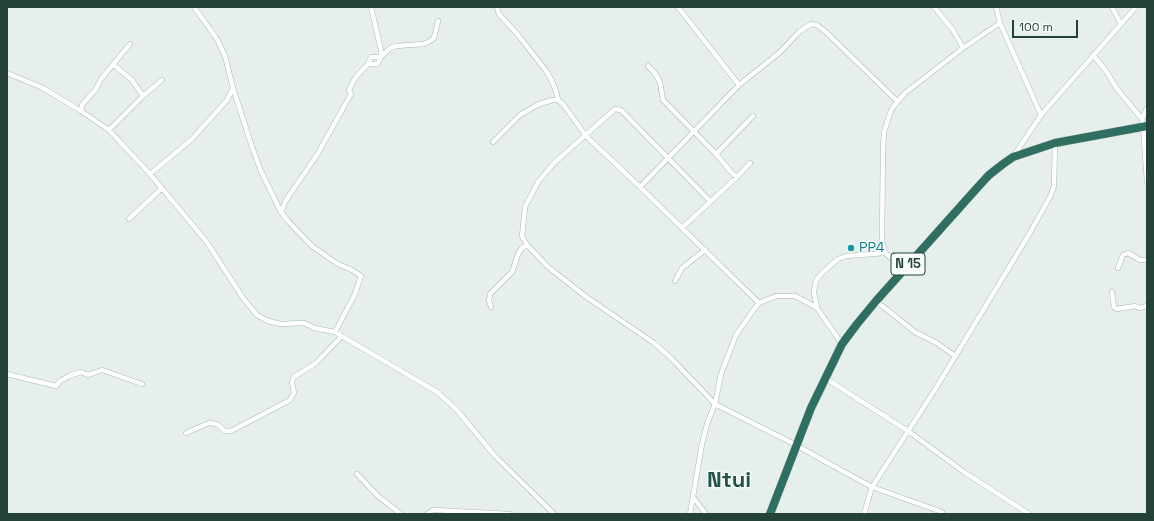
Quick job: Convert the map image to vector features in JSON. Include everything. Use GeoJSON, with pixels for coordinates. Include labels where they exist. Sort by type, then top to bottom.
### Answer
{"type":"FeatureCollection","features":[{"type":"Feature","properties":{"kind":"highway","name":"N 15"},"geometry":{"type":"LineString","coordinates":[[770,514],[814,402],[842,344],[876,300],[989,175],[1013,157],[1054,143],[1144,124]]}},
{"type":"Feature","properties":{"kind":"street"},"geometry":{"type":"LineString","coordinates":[[194,7],[216,39],[225,56],[243,120],[261,171],[281,212],[312,246],[336,264],[352,270],[361,276],[355,294],[334,332]]}},
{"type":"Feature","properties":{"kind":"street"},"geometry":{"type":"LineString","coordinates":[[371,7],[381,50],[381,57]]}},
{"type":"Feature","properties":{"kind":"street"},"geometry":{"type":"LineString","coordinates":[[497,7],[499,14],[519,36],[546,71],[556,91],[558,100],[563,104],[586,136],[759,303]]}},
{"type":"Feature","properties":{"kind":"street"},"geometry":{"type":"LineString","coordinates":[[678,7],[739,85]]}},
{"type":"Feature","properties":{"kind":"street"},"geometry":{"type":"LineString","coordinates":[[934,7],[956,34],[963,48]]}},
{"type":"Feature","properties":{"kind":"street"},"geometry":{"type":"LineString","coordinates":[[996,7],[1000,23],[1041,115]]}},
{"type":"Feature","properties":{"kind":"street"},"geometry":{"type":"LineString","coordinates":[[1112,7],[1120,24]]}},
{"type":"Feature","properties":{"kind":"street"},"geometry":{"type":"LineString","coordinates":[[1013,157],[1041,115],[1093,54],[1136,7]]}},
{"type":"Feature","properties":{"kind":"street"},"geometry":{"type":"LineString","coordinates":[[368,64],[378,63],[381,57],[390,48],[396,46],[424,44],[430,41],[434,38],[438,21]]}},
{"type":"Feature","properties":{"kind":"street"},"geometry":{"type":"LineString","coordinates":[[904,268],[885,253],[882,240],[884,132],[893,107],[897,101],[916,83],[1000,23]]}},
{"type":"Feature","properties":{"kind":"street"},"geometry":{"type":"LineString","coordinates":[[640,187],[739,85],[779,53],[800,31],[809,25],[814,24],[827,33],[897,101]]}},
{"type":"Feature","properties":{"kind":"street"},"geometry":{"type":"LineString","coordinates":[[81,111],[82,105],[130,44]]}},
{"type":"Feature","properties":{"kind":"street"},"geometry":{"type":"LineString","coordinates":[[1093,54],[1106,71],[1116,89],[1144,124]]}},
{"type":"Feature","properties":{"kind":"street"},"geometry":{"type":"LineString","coordinates":[[281,212],[286,200],[317,155],[351,94],[349,90],[355,78],[368,64],[371,57],[381,57]]}},
{"type":"Feature","properties":{"kind":"street"},"geometry":{"type":"LineString","coordinates":[[114,65],[132,80],[143,96]]}},
{"type":"Feature","properties":{"kind":"street"},"geometry":{"type":"LineString","coordinates":[[648,66],[660,82],[664,100],[716,154],[736,178]]}},
{"type":"Feature","properties":{"kind":"street"},"geometry":{"type":"LineString","coordinates":[[7,73],[43,88],[109,130],[150,174],[206,241],[243,298],[257,315],[268,321],[281,324],[304,323],[314,328],[334,332],[408,376],[428,386],[446,399],[495,456],[554,514]]}},
{"type":"Feature","properties":{"kind":"street"},"geometry":{"type":"LineString","coordinates":[[109,130],[143,96],[162,80]]}},
{"type":"Feature","properties":{"kind":"street"},"geometry":{"type":"LineString","coordinates":[[150,174],[192,140],[227,100],[233,88]]}},
{"type":"Feature","properties":{"kind":"street"},"geometry":{"type":"LineString","coordinates":[[493,142],[520,115],[539,104],[558,100]]}},
{"type":"Feature","properties":{"kind":"street"},"geometry":{"type":"LineString","coordinates":[[1147,108],[1144,124],[1147,181]]}},
{"type":"Feature","properties":{"kind":"street"},"geometry":{"type":"LineString","coordinates":[[710,201],[621,110],[612,110],[586,136],[554,163],[538,182],[525,207],[522,222],[522,236],[527,245],[547,266],[567,282],[654,343],[672,359],[715,404],[796,445],[872,487],[942,512]]}},
{"type":"Feature","properties":{"kind":"street"},"geometry":{"type":"LineString","coordinates":[[716,154],[754,116]]}},
{"type":"Feature","properties":{"kind":"street"},"geometry":{"type":"LineString","coordinates":[[1144,124],[1147,116]]}},
{"type":"Feature","properties":{"kind":"street"},"geometry":{"type":"LineString","coordinates":[[864,514],[872,487],[936,388],[1021,248],[1050,197],[1054,186],[1054,143]]}},
{"type":"Feature","properties":{"kind":"street"},"geometry":{"type":"LineString","coordinates":[[682,228],[736,178],[750,162]]}},
{"type":"Feature","properties":{"kind":"street"},"geometry":{"type":"LineString","coordinates":[[129,219],[162,188]]}},
{"type":"Feature","properties":{"kind":"street"},"geometry":{"type":"LineString","coordinates":[[491,307],[488,300],[490,294],[512,272],[519,252],[527,245]]}},
{"type":"Feature","properties":{"kind":"street"},"geometry":{"type":"LineString","coordinates":[[675,281],[682,268],[705,250]]}},
{"type":"Feature","properties":{"kind":"street"},"geometry":{"type":"LineString","coordinates":[[817,308],[814,292],[817,279],[838,259],[846,256],[885,253]]}},
{"type":"Feature","properties":{"kind":"street"},"geometry":{"type":"LineString","coordinates":[[1118,268],[1123,254],[1128,253],[1140,260],[1147,260]]}},
{"type":"Feature","properties":{"kind":"street"},"geometry":{"type":"LineString","coordinates":[[1112,292],[1114,307],[1117,309],[1135,306],[1140,308],[1147,306]]}},
{"type":"Feature","properties":{"kind":"street"},"geometry":{"type":"LineString","coordinates":[[690,514],[704,432],[715,404],[721,374],[736,335],[759,303],[776,296],[801,298],[817,308],[842,344]]}},
{"type":"Feature","properties":{"kind":"street"},"geometry":{"type":"LineString","coordinates":[[876,300],[915,332],[937,343],[955,356]]}},
{"type":"Feature","properties":{"kind":"street"},"geometry":{"type":"LineString","coordinates":[[186,433],[209,423],[217,424],[225,431],[232,431],[290,400],[294,393],[292,382],[294,377],[316,363],[342,336]]}},
{"type":"Feature","properties":{"kind":"street"},"geometry":{"type":"LineString","coordinates":[[7,374],[56,386],[60,381],[81,372],[88,375],[102,370],[142,384]]}},
{"type":"Feature","properties":{"kind":"street"},"geometry":{"type":"LineString","coordinates":[[825,378],[908,431],[964,472],[1029,514]]}},
{"type":"Feature","properties":{"kind":"street"},"geometry":{"type":"LineString","coordinates":[[357,474],[378,496],[401,514]]}},
{"type":"Feature","properties":{"kind":"street"},"geometry":{"type":"LineString","coordinates":[[693,497],[706,514]]}},
{"type":"Feature","properties":{"kind":"street"},"geometry":{"type":"LineString","coordinates":[[427,514],[431,511],[439,510],[510,514]]}},
{"type":"Feature","properties":{"kind":"place","name":"PP4"},"geometry":{"type":"Point","coordinates":[851,248]}},
{"type":"Feature","properties":{"kind":"district","name":"Ntui"},"geometry":{"type":"Point","coordinates":[729,481]}}]}
